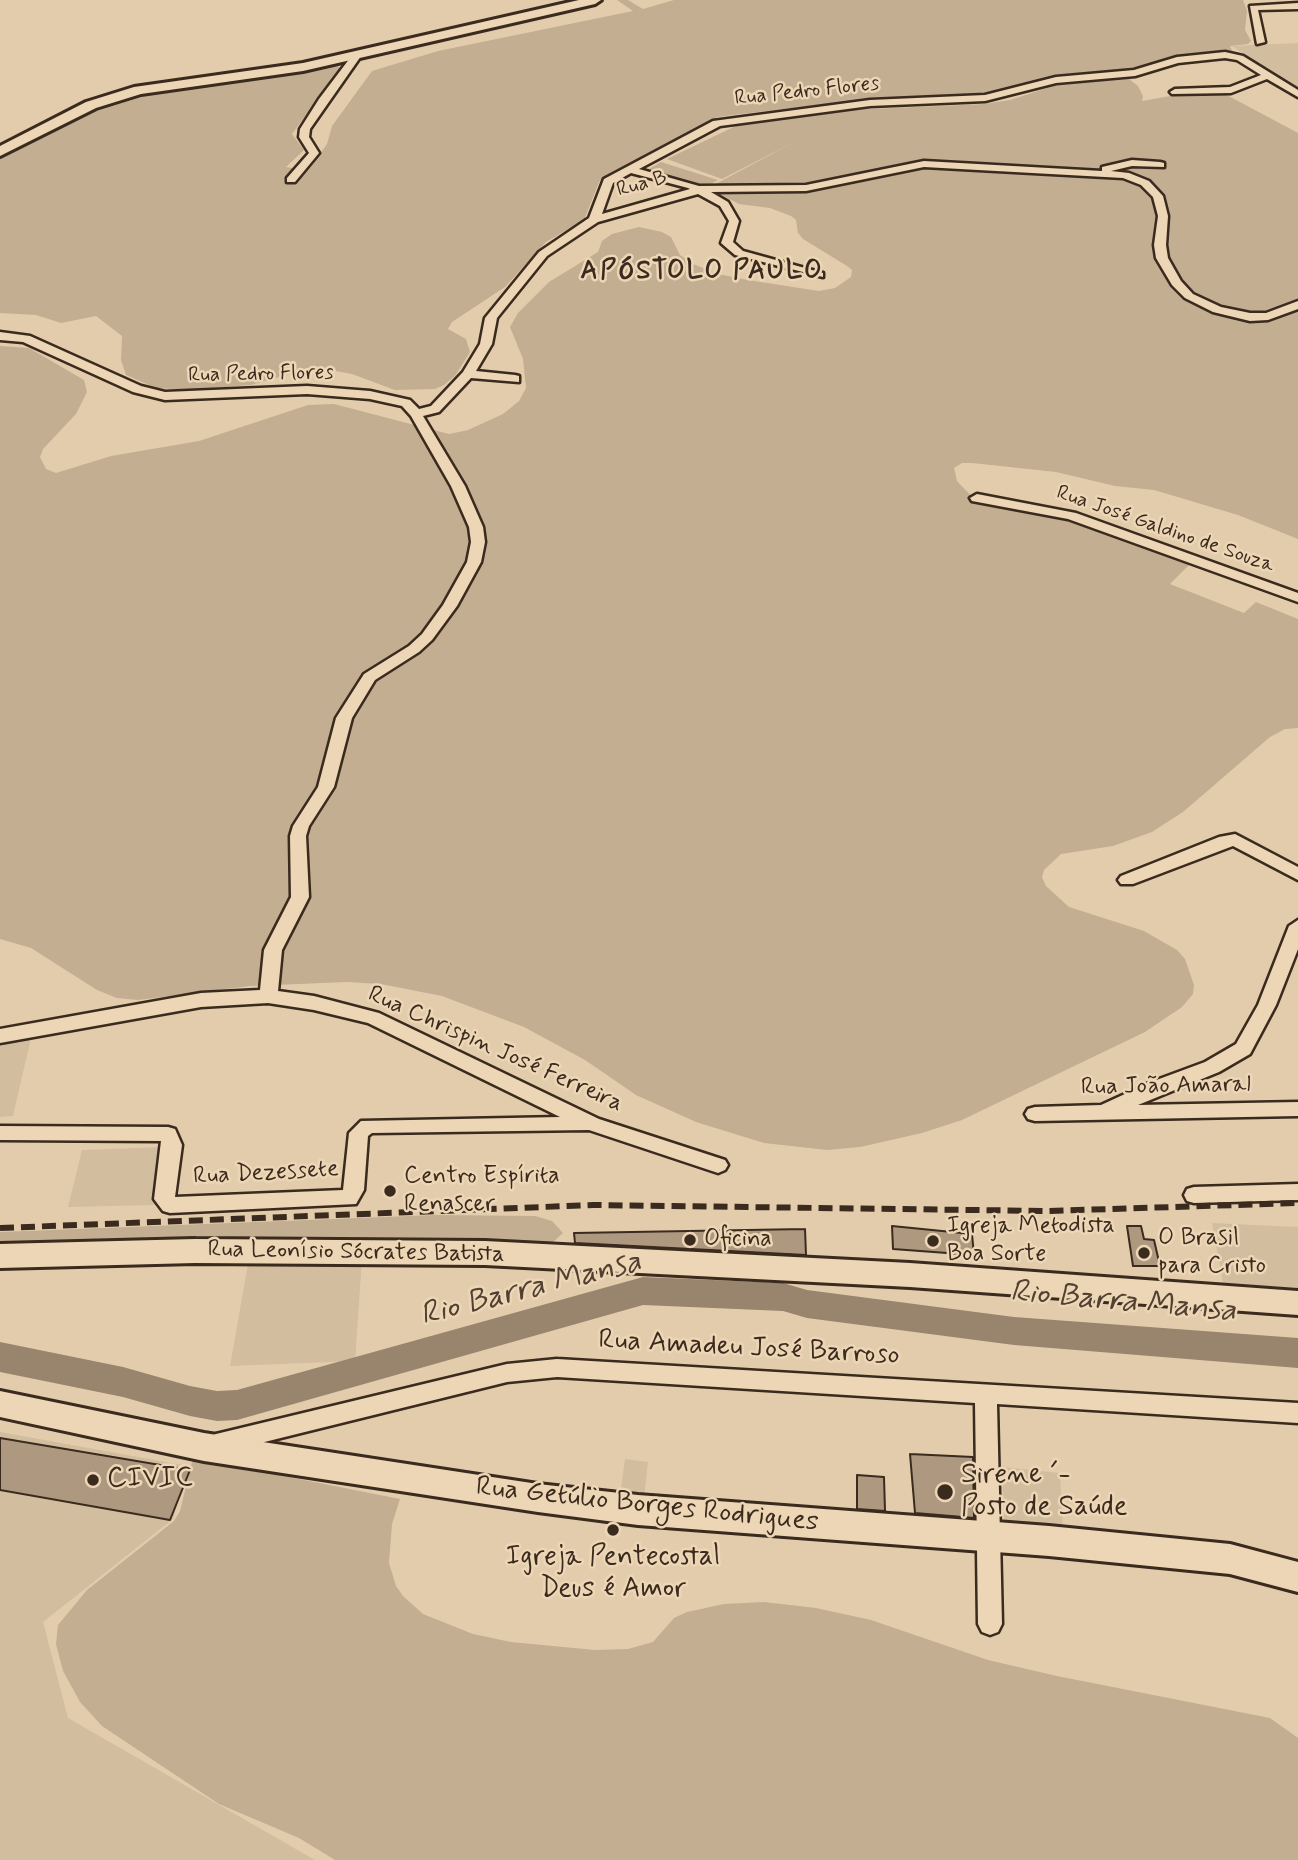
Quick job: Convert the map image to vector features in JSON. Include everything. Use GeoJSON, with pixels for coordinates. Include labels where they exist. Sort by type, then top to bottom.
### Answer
{"type":"FeatureCollection","features":[{"type":"Feature","properties":{"kind":"street"},"geometry":{"type":"LineString","coordinates":[[0,152],[72,114],[124,94],[167,85],[274,73],[595,0]]}},
{"type":"Feature","properties":{"kind":"street"},"geometry":{"type":"LineString","coordinates":[[1260,42],[1253,8],[1298,6]]}},
{"type":"Feature","properties":{"kind":"street","name":"Rua Pedro Flores"},"geometry":{"type":"LineString","coordinates":[[594,220],[606,183],[712,125],[732,119],[870,103],[985,98],[1066,78],[1135,73],[1177,60],[1225,55],[1240,58],[1298,94]]}},
{"type":"Feature","properties":{"kind":"street"},"geometry":{"type":"LineString","coordinates":[[291,180],[314,153],[304,137],[304,130],[356,56]]}},
{"type":"Feature","properties":{"kind":"street"},"geometry":{"type":"LineString","coordinates":[[1175,92],[1234,89],[1267,76]]}},
{"type":"Feature","properties":{"kind":"street"},"geometry":{"type":"LineString","coordinates":[[701,190],[806,188],[924,164],[1002,167],[1044,173],[1101,173],[1135,178],[1154,190],[1163,209],[1160,245],[1162,258],[1176,283],[1189,296],[1217,310],[1250,317],[1268,316],[1298,305]]}},
{"type":"Feature","properties":{"kind":"street"},"geometry":{"type":"LineString","coordinates":[[1101,173],[1108,168],[1125,164],[1160,164]]}},
{"type":"Feature","properties":{"kind":"street"},"geometry":{"type":"LineString","coordinates":[[629,169],[701,190],[724,204],[733,216],[734,225],[727,243],[735,251],[819,275]]}},
{"type":"Feature","properties":{"kind":"street","name":"Rua B"},"geometry":{"type":"LineString","coordinates":[[594,220],[661,199],[701,190]]}},
{"type":"Feature","properties":{"kind":"street"},"geometry":{"type":"LineString","coordinates":[[268,996],[273,950],[300,897],[298,836],[301,826],[326,787],[344,718],[369,677],[427,637],[460,591],[477,552],[476,527],[468,507],[416,414],[435,409],[468,374],[486,344],[489,323],[495,313],[544,254],[594,220]]}},
{"type":"Feature","properties":{"kind":"street","name":"Rua Pedro Flores"},"geometry":{"type":"LineString","coordinates":[[0,336],[26,339],[137,389],[157,395],[174,397],[307,390],[340,392],[397,400],[407,403],[416,414]]}},
{"type":"Feature","properties":{"kind":"street"},"geometry":{"type":"LineString","coordinates":[[468,374],[515,379]]}},
{"type":"Feature","properties":{"kind":"street","name":"Rua José Galdino de Souza"},"geometry":{"type":"LineString","coordinates":[[977,498],[1071,516],[1298,597]]}},
{"type":"Feature","properties":{"kind":"street"},"geometry":{"type":"LineString","coordinates":[[1127,880],[1225,841],[1235,840],[1298,874]]}},
{"type":"Feature","properties":{"kind":"street"},"geometry":{"type":"LineString","coordinates":[[1105,1112],[1158,1087],[1212,1068],[1243,1049],[1266,1004],[1298,926]]}},
{"type":"Feature","properties":{"kind":"street","name":"Rua Chrispin José Ferreira"},"geometry":{"type":"LineString","coordinates":[[0,1036],[172,1004],[268,996],[314,1003],[373,1018],[592,1124],[718,1165]]}},
{"type":"Feature","properties":{"kind":"street"},"geometry":{"type":"LineString","coordinates":[[542,1124],[551,1104]]}},
{"type":"Feature","properties":{"kind":"street","name":"Rua João Amaral"},"geometry":{"type":"LineString","coordinates":[[1035,1114],[1298,1110]]}},
{"type":"Feature","properties":{"kind":"street","name":"Rua Dezessete"},"geometry":{"type":"LineString","coordinates":[[0,1133],[168,1134],[172,1145],[164,1199],[167,1203],[176,1205],[349,1198],[354,1190],[359,1133],[368,1126],[592,1124]]}},
{"type":"Feature","properties":{"kind":"street"},"geometry":{"type":"LineString","coordinates":[[1194,1195],[1298,1192]]}},
{"type":"Feature","properties":{"kind":"street","name":"Rua Leonísio Sócrates Batista"},"geometry":{"type":"LineString","coordinates":[[0,1256],[195,1251],[485,1253],[910,1275],[1298,1303]]}},
{"type":"Feature","properties":{"kind":"street","name":"Rua Amadeu José Barroso"},"geometry":{"type":"LineString","coordinates":[[204,1447],[507,1373],[557,1368],[1298,1413]]}},
{"type":"Feature","properties":{"kind":"street"},"geometry":{"type":"LineString","coordinates":[[986,1393],[990,1537],[989,1624]]}},
{"type":"Feature","properties":{"kind":"street","name":"Rua Getúlio Borges Rodrigues"},"geometry":{"type":"LineString","coordinates":[[0,1404],[204,1447],[538,1498],[638,1510],[990,1537],[1230,1559],[1298,1577]]}},
{"type":"Feature","properties":{"kind":"shaded area"},"geometry":{"type":"Polygon","coordinates":[[[617,0],[628,0],[643,9],[674,0],[1243,0],[1247,11],[1245,30],[1251,41],[1248,44],[1230,46],[1233,53],[1170,59],[1136,70],[1053,76],[988,94],[858,100],[717,117],[608,174],[599,182],[584,220],[546,242],[505,287],[452,322],[448,329],[466,339],[470,352],[455,376],[435,389],[395,390],[352,374],[314,367],[251,385],[185,390],[156,388],[126,375],[121,360],[122,336],[96,316],[61,323],[36,315],[0,313],[0,156],[52,128],[100,106],[145,92],[331,63],[341,68],[292,134],[304,150],[286,167],[299,169],[320,154],[327,144],[332,126],[372,71],[438,51],[633,11],[617,0]]]}},
{"type":"Feature","properties":{"kind":"shaded area"},"geometry":{"type":"Polygon","coordinates":[[[1298,43],[1298,89],[1232,46],[1298,43]]]}},
{"type":"Feature","properties":{"kind":"shaded area"},"geometry":{"type":"Polygon","coordinates":[[[1121,77],[1138,86],[1143,96],[1142,101],[1193,92],[1223,93],[1298,133],[1298,539],[1238,515],[1154,490],[1115,486],[1056,472],[972,463],[962,463],[954,468],[957,481],[975,500],[1082,523],[1152,548],[1190,564],[1170,584],[1244,613],[1256,602],[1298,619],[1298,728],[1285,729],[1270,737],[1183,812],[1152,832],[1113,846],[1061,854],[1044,870],[1042,877],[1046,886],[1069,907],[1144,931],[1177,950],[1185,959],[1194,985],[1193,994],[1182,1007],[1145,1032],[962,1120],[922,1133],[860,1147],[827,1150],[764,1143],[696,1122],[636,1095],[585,1060],[524,1027],[442,996],[381,984],[347,982],[250,986],[138,1000],[117,998],[97,990],[31,948],[0,939],[0,346],[29,348],[84,380],[87,392],[76,414],[43,449],[40,457],[46,469],[56,473],[111,456],[199,441],[308,405],[334,404],[449,434],[468,430],[503,414],[519,401],[526,388],[523,359],[510,327],[518,313],[549,282],[598,252],[602,241],[612,234],[639,227],[662,232],[671,237],[680,255],[693,264],[718,274],[748,280],[819,291],[835,288],[851,277],[852,270],[847,266],[803,239],[798,233],[796,220],[791,216],[770,208],[739,204],[708,188],[798,140],[722,179],[667,159],[746,121],[847,110],[984,104],[1010,100],[1069,81],[1121,77]]]}},
{"type":"Feature","properties":{"kind":"shaded area"},"geometry":{"type":"Polygon","coordinates":[[[661,162],[718,180],[705,187],[649,169],[661,162]]]}},
{"type":"Feature","properties":{"kind":"shaded area"},"geometry":{"type":"Polygon","coordinates":[[[31,1038],[13,1116],[0,1117],[0,1046],[31,1038]]]}},
{"type":"Feature","properties":{"kind":"shaded area"},"geometry":{"type":"Polygon","coordinates":[[[164,1147],[155,1205],[68,1207],[82,1150],[164,1147]]]}},
{"type":"Feature","properties":{"kind":"shaded area"},"geometry":{"type":"Polygon","coordinates":[[[436,1215],[535,1216],[552,1221],[563,1233],[552,1243],[538,1245],[0,1250],[0,1232],[436,1215]]]}},
{"type":"Feature","properties":{"kind":"shaded area"},"geometry":{"type":"Polygon","coordinates":[[[1212,1223],[1298,1227],[1298,1288],[1223,1283],[1212,1223]]]}},
{"type":"Feature","properties":{"kind":"shaded area"},"geometry":{"type":"Polygon","coordinates":[[[249,1258],[362,1259],[355,1361],[230,1366],[249,1258]]]}},
{"type":"Feature","properties":{"kind":"shaded area"},"geometry":{"type":"Polygon","coordinates":[[[0,1432],[188,1466],[173,1519],[43,1622],[68,1718],[315,1860],[0,1860],[0,1432]]]}},
{"type":"Feature","properties":{"kind":"shaded area"},"geometry":{"type":"Polygon","coordinates":[[[193,1458],[400,1499],[392,1524],[389,1563],[396,1586],[423,1614],[473,1634],[511,1642],[595,1650],[628,1649],[653,1642],[674,1618],[687,1612],[724,1604],[764,1602],[816,1608],[871,1620],[988,1660],[1057,1676],[1270,1718],[1298,1738],[1298,1860],[335,1860],[299,1838],[219,1804],[102,1726],[80,1702],[63,1671],[56,1644],[58,1625],[87,1590],[174,1521],[180,1511],[193,1458]]]}},
{"type":"Feature","properties":{"kind":"shaded area"},"geometry":{"type":"Polygon","coordinates":[[[625,1459],[648,1462],[644,1498],[620,1495],[625,1459]]]}},
{"type":"Feature","properties":{"kind":"shaded area"},"geometry":{"type":"Polygon","coordinates":[[[1002,1467],[1060,1473],[1063,1530],[1004,1524],[1002,1467]]]}},
{"type":"Feature","properties":{"kind":"building","name":"Igreja Metodista Boa Sorte"},"geometry":{"type":"Polygon","coordinates":[[[892,1226],[972,1234],[974,1255],[893,1249],[892,1226]]]}},
{"type":"Feature","properties":{"kind":"building","name":"O Brasil para Cristo"},"geometry":{"type":"Polygon","coordinates":[[[1127,1226],[1141,1226],[1144,1239],[1154,1240],[1160,1266],[1133,1266],[1127,1226]]]}},
{"type":"Feature","properties":{"kind":"building","name":"Oficina"},"geometry":{"type":"Polygon","coordinates":[[[805,1229],[806,1255],[575,1243],[574,1233],[805,1229]]]}},
{"type":"Feature","properties":{"kind":"building","name":"CIVIC"},"geometry":{"type":"Polygon","coordinates":[[[0,1438],[190,1470],[170,1520],[0,1490],[0,1438]]]}},
{"type":"Feature","properties":{"kind":"building","name":"Sirene ´- Posto de Saúde"},"geometry":{"type":"Polygon","coordinates":[[[910,1454],[973,1457],[974,1518],[915,1513],[910,1454]]]}},
{"type":"Feature","properties":{"kind":"building"},"geometry":{"type":"Polygon","coordinates":[[[857,1475],[884,1477],[885,1511],[857,1509],[857,1475]]]}},
{"type":"Feature","properties":{"kind":"waterway","name":"Rio Barra Mansa"},"geometry":{"type":"LineString","coordinates":[[0,1357],[123,1382],[190,1401],[217,1406],[237,1405],[643,1291],[783,1297],[807,1304],[1014,1331],[1298,1353]]}},
{"type":"Feature","properties":{"kind":"railway"},"geometry":{"type":"LineString","coordinates":[[0,1228],[594,1205],[1048,1211],[1298,1203]]}},
{"type":"Feature","properties":{"kind":"place","name":"Centro Espírita Renascer"},"geometry":{"type":"Point","coordinates":[390,1191]}},
{"type":"Feature","properties":{"kind":"place","name":"Oficina"},"geometry":{"type":"Point","coordinates":[690,1240]}},
{"type":"Feature","properties":{"kind":"place","name":"Igreja Metodista Boa Sorte"},"geometry":{"type":"Point","coordinates":[933,1241]}},
{"type":"Feature","properties":{"kind":"place","name":"O Brasil para Cristo"},"geometry":{"type":"Point","coordinates":[1144,1253]}},
{"type":"Feature","properties":{"kind":"place","name":"CIVIC"},"geometry":{"type":"Point","coordinates":[93,1480]}},
{"type":"Feature","properties":{"kind":"place","name":"Sirene ´- Posto de Saúde"},"geometry":{"type":"Point","coordinates":[945,1492]}},
{"type":"Feature","properties":{"kind":"place","name":"Igreja Pentecostal Deus é Amor"},"geometry":{"type":"Point","coordinates":[613,1530]}},
{"type":"Feature","properties":{"kind":"district","name":"APÓSTOLO PAULO"},"geometry":{"type":"Point","coordinates":[702,273]}}]}
